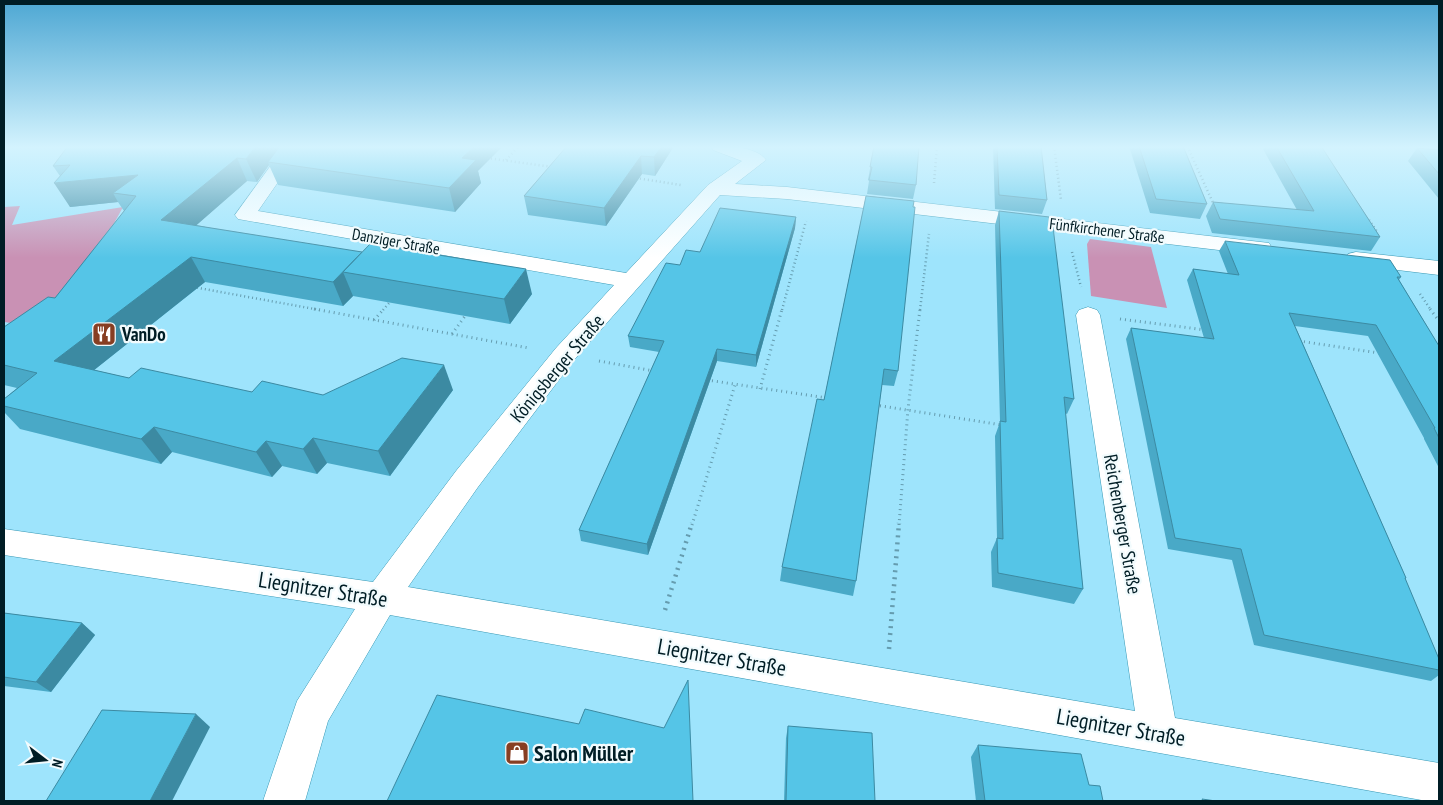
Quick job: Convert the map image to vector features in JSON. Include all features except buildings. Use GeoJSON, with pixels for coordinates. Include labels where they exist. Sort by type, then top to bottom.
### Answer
{"type":"FeatureCollection","features":[{"type":"Feature","properties":{"kind":"street","name":"Danziger Straße"},"geometry":{"type":"LineString","coordinates":[[267,184],[245,215],[631,281]]}},
{"type":"Feature","properties":{"kind":"street","name":"Königsberger Straße"},"geometry":{"type":"LineString","coordinates":[[284,801],[311,714],[380,598],[467,479],[565,354],[715,190],[724,184]]}},
{"type":"Feature","properties":{"kind":"street","name":"Fünfkirchener Straße"},"geometry":{"type":"LineString","coordinates":[[715,190],[787,193],[1280,250]]}},
{"type":"Feature","properties":{"kind":"street"},"geometry":{"type":"LineString","coordinates":[[1339,256],[1439,268]]}},
{"type":"Feature","properties":{"kind":"street","name":"Reichenberger Straße"},"geometry":{"type":"LineString","coordinates":[[1088,315],[1158,733]]}},
{"type":"Feature","properties":{"kind":"street","name":"Liegnitzer Straße"},"geometry":{"type":"LineString","coordinates":[[4,542],[380,598],[655,644],[1439,783]]}},
{"type":"Feature","properties":{"kind":"path"},"geometry":{"type":"LineString","coordinates":[[669,184],[715,190]]}},
{"type":"Feature","properties":{"kind":"path"},"geometry":{"type":"LineString","coordinates":[[884,686],[890,644],[908,409],[934,184]]}},
{"type":"Feature","properties":{"kind":"path"},"geometry":{"type":"LineString","coordinates":[[1204,184],[1231,244]]}},
{"type":"Feature","properties":{"kind":"path"},"geometry":{"type":"LineString","coordinates":[[760,389],[809,212]]}},
{"type":"Feature","properties":{"kind":"path"},"geometry":{"type":"LineString","coordinates":[[219,292],[226,285]]}},
{"type":"Feature","properties":{"kind":"path"},"geometry":{"type":"LineString","coordinates":[[192,287],[657,371]]}},
{"type":"Feature","properties":{"kind":"path"},"geometry":{"type":"LineString","coordinates":[[292,305],[299,298]]}},
{"type":"Feature","properties":{"kind":"path"},"geometry":{"type":"LineString","coordinates":[[374,320],[389,303]]}},
{"type":"Feature","properties":{"kind":"path"},"geometry":{"type":"LineString","coordinates":[[1088,315],[1207,330]]}},
{"type":"Feature","properties":{"kind":"path"},"geometry":{"type":"LineString","coordinates":[[451,334],[465,316]]}},
{"type":"Feature","properties":{"kind":"path"},"geometry":{"type":"LineString","coordinates":[[1292,340],[1380,353]]}},
{"type":"Feature","properties":{"kind":"path"},"geometry":{"type":"LineString","coordinates":[[706,380],[829,398]]}},
{"type":"Feature","properties":{"kind":"path"},"geometry":{"type":"LineString","coordinates":[[655,644],[735,385]]}},
{"type":"Feature","properties":{"kind":"path"},"geometry":{"type":"LineString","coordinates":[[868,404],[1004,425]]}},
{"type":"Feature","properties":{"kind":"shaded area"},"geometry":{"type":"Polygon","coordinates":[[[20,206],[12,225],[123,207],[101,247],[33,326],[4,322],[4,207],[20,206]]]}},
{"type":"Feature","properties":{"kind":"shaded area"},"geometry":{"type":"Polygon","coordinates":[[[1090,239],[1151,247],[1167,308],[1091,296],[1087,244],[1090,239]]]}},
{"type":"Feature","properties":{"kind":"place","name":"VanDo"},"geometry":{"type":"Point","coordinates":[104,334]}},
{"type":"Feature","properties":{"kind":"place","name":"Salon Müller"},"geometry":{"type":"Point","coordinates":[517,753]}}]}
